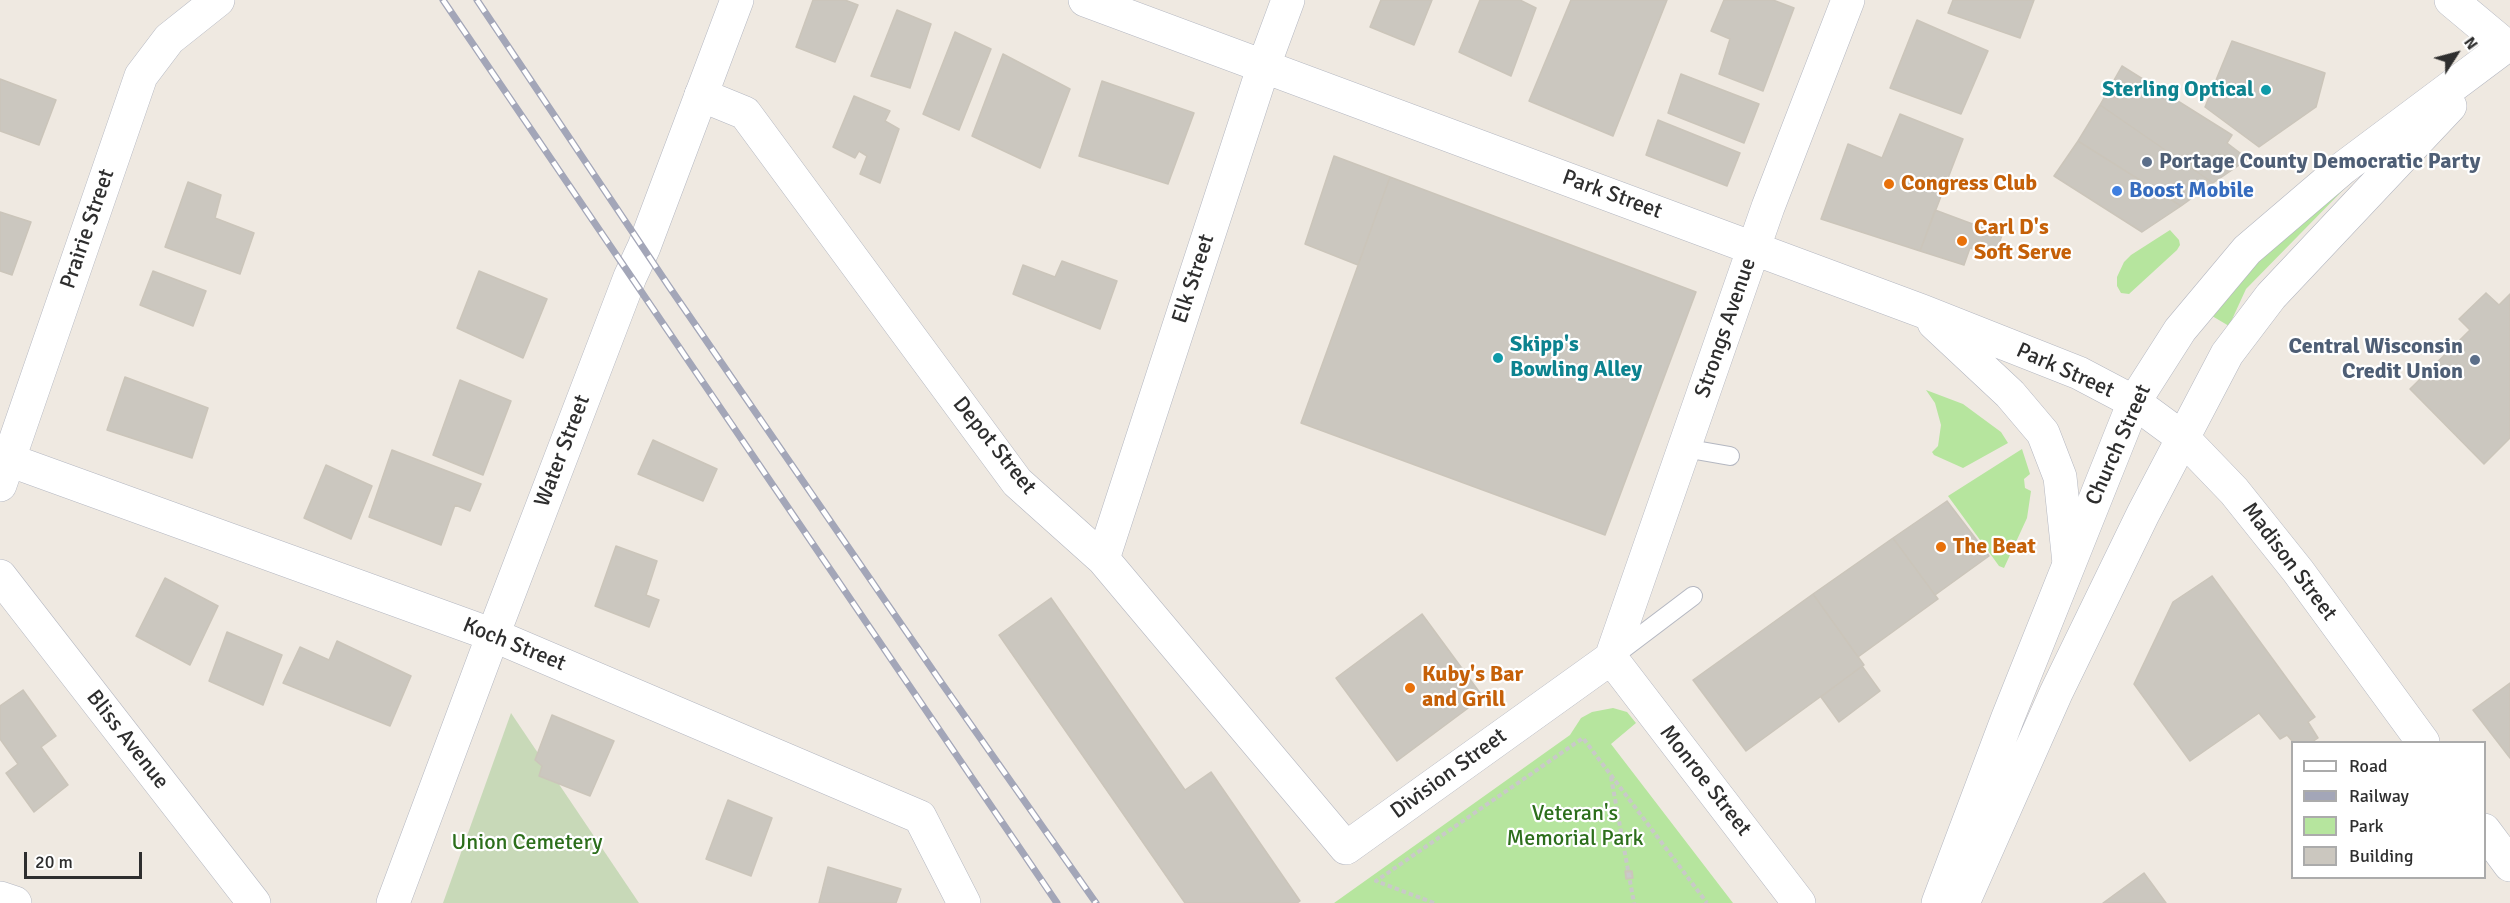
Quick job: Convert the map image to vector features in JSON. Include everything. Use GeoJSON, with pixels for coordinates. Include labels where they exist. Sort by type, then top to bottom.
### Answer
{"type":"FeatureCollection","features":[{"type":"Feature","properties":{"kind":"street","name":"Prairie Street"},"geometry":{"type":"LineString","coordinates":[[5,473],[141,76],[169,39],[218,0]]}},
{"type":"Feature","properties":{"kind":"street","name":"Water Street"},"geometry":{"type":"LineString","coordinates":[[393,903],[493,635],[737,0]]}},
{"type":"Feature","properties":{"kind":"street","name":"Park Street"},"geometry":{"type":"LineString","coordinates":[[1084,0],[1922,311],[2079,373],[2134,402]]}},
{"type":"Feature","properties":{"kind":"street","name":"Elk Street"},"geometry":{"type":"LineString","coordinates":[[1103,559],[1264,65],[1288,0]]}},
{"type":"Feature","properties":{"kind":"street","name":"Strongs Avenue"},"geometry":{"type":"LineString","coordinates":[[1611,658],[1754,249],[1848,0]]}},
{"type":"Feature","properties":{"kind":"street"},"geometry":{"type":"LineString","coordinates":[[1963,903],[2056,693],[2227,354],[2271,296],[2508,44],[2451,0]]}},
{"type":"Feature","properties":{"kind":"street","name":"Church Street"},"geometry":{"type":"LineString","coordinates":[[1938,903],[2069,563],[2134,402],[2180,330],[2247,250],[2343,168],[2508,44]]}},
{"type":"Feature","properties":{"kind":"street","name":"Depot Street"},"geometry":{"type":"LineString","coordinates":[[701,95],[745,113],[1017,482],[1103,559],[1346,848]]}},
{"type":"Feature","properties":{"kind":"street"},"geometry":{"type":"LineString","coordinates":[[1922,311],[2010,394],[2043,433],[2060,477],[2069,563]]}},
{"type":"Feature","properties":{"kind":"street","name":"Madison Street"},"geometry":{"type":"LineString","coordinates":[[2134,402],[2183,438],[2234,491],[2298,571],[2422,741]]}},
{"type":"Feature","properties":{"kind":"street","name":"Koch Street"},"geometry":{"type":"LineString","coordinates":[[5,473],[493,635],[920,817],[964,903]]}},
{"type":"Feature","properties":{"kind":"street","name":"Bliss Avenue"},"geometry":{"type":"LineString","coordinates":[[0,576],[254,903]]}},
{"type":"Feature","properties":{"kind":"street","name":"Division Street"},"geometry":{"type":"LineString","coordinates":[[1346,848],[1611,658]]}},
{"type":"Feature","properties":{"kind":"street","name":"Monroe Street"},"geometry":{"type":"LineString","coordinates":[[1611,658],[1799,903]]}},
{"type":"Feature","properties":{"kind":"street"},"geometry":{"type":"LineString","coordinates":[[2486,833],[2510,866]]}},
{"type":"Feature","properties":{"kind":"street"},"geometry":{"type":"LineString","coordinates":[[0,898],[15,903]]}},
{"type":"Feature","properties":{"kind":"lane"},"geometry":{"type":"LineString","coordinates":[[1684,448],[1730,456]]}},
{"type":"Feature","properties":{"kind":"lane"},"geometry":{"type":"LineString","coordinates":[[1611,658],[1693,596]]}},
{"type":"Feature","properties":{"kind":"path"},"geometry":{"type":"LineString","coordinates":[[1434,903],[1376,880],[1583,738],[1707,903]]}},
{"type":"Feature","properties":{"kind":"path"},"geometry":{"type":"LineString","coordinates":[[1611,774],[1634,903]]}},
{"type":"Feature","properties":{"kind":"green space"},"geometry":{"type":"Polygon","coordinates":[[[2350,183],[2246,289],[2229,326],[2202,310],[2350,183]]]}},
{"type":"Feature","properties":{"kind":"green space"},"geometry":{"type":"Polygon","coordinates":[[[2170,230],[2179,240],[2180,245],[2177,250],[2129,294],[2121,293],[2117,286],[2117,277],[2124,262],[2170,230]]]}},
{"type":"Feature","properties":{"kind":"green space"},"geometry":{"type":"Polygon","coordinates":[[[1926,390],[1963,404],[2001,432],[2008,443],[1963,468],[1934,455],[1932,452],[1938,446],[1941,425],[1935,403],[1926,390]]]}},
{"type":"Feature","properties":{"kind":"green space"},"geometry":{"type":"Polygon","coordinates":[[[2022,449],[2030,474],[2024,479],[2025,488],[2031,491],[2027,518],[2004,568],[1999,566],[1948,496],[2022,449]]]}},
{"type":"Feature","properties":{"kind":"green space","name":"Veteran's Memorial Park"},"geometry":{"type":"Polygon","coordinates":[[[1613,708],[1627,712],[1636,723],[1611,744],[1733,903],[1334,903],[1570,735],[1581,718],[1592,712],[1613,708]]]}},
{"type":"Feature","properties":{"kind":"green space","name":"Union Cemetery"},"geometry":{"type":"Polygon","coordinates":[[[511,713],[639,903],[443,903],[511,713]]]}},
{"type":"Feature","properties":{"kind":"building"},"geometry":{"type":"Polygon","coordinates":[[[813,0],[845,0],[858,5],[835,62],[796,47],[813,0]]]}},
{"type":"Feature","properties":{"kind":"building"},"geometry":{"type":"Polygon","coordinates":[[[1381,0],[1432,0],[1414,45],[1370,27],[1381,0]]]}},
{"type":"Feature","properties":{"kind":"building"},"geometry":{"type":"Polygon","coordinates":[[[1480,0],[1520,0],[1536,8],[1511,76],[1459,52],[1480,0]]]}},
{"type":"Feature","properties":{"kind":"building"},"geometry":{"type":"Polygon","coordinates":[[[1571,0],[1667,0],[1613,136],[1529,101],[1571,0]]]}},
{"type":"Feature","properties":{"kind":"building"},"geometry":{"type":"Polygon","coordinates":[[[1724,0],[1773,0],[1794,8],[1763,91],[1719,74],[1730,39],[1711,31],[1724,0]]]}},
{"type":"Feature","properties":{"kind":"building"},"geometry":{"type":"Polygon","coordinates":[[[1953,0],[2034,0],[2020,38],[1948,13],[1953,0]]]}},
{"type":"Feature","properties":{"kind":"building"},"geometry":{"type":"Polygon","coordinates":[[[897,10],[931,24],[910,88],[871,76],[897,10]]]}},
{"type":"Feature","properties":{"kind":"building"},"geometry":{"type":"Polygon","coordinates":[[[1917,20],[1988,51],[1961,114],[1890,88],[1917,20]]]}},
{"type":"Feature","properties":{"kind":"building"},"geometry":{"type":"Polygon","coordinates":[[[955,32],[991,49],[959,130],[923,114],[955,32]]]}},
{"type":"Feature","properties":{"kind":"building","name":"Sterling Optical"},"geometry":{"type":"Polygon","coordinates":[[[2232,41],[2325,73],[2316,107],[2259,147],[2205,107],[2232,41]]]}},
{"type":"Feature","properties":{"kind":"building"},"geometry":{"type":"Polygon","coordinates":[[[1003,54],[1070,89],[1040,168],[972,136],[1003,54]]]}},
{"type":"Feature","properties":{"kind":"building"},"geometry":{"type":"Polygon","coordinates":[[[2122,66],[2232,135],[2227,143],[2248,159],[2213,183],[2100,105],[2122,66]]]}},
{"type":"Feature","properties":{"kind":"building"},"geometry":{"type":"Polygon","coordinates":[[[1681,74],[1759,104],[1744,143],[1668,113],[1681,74]]]}},
{"type":"Feature","properties":{"kind":"building"},"geometry":{"type":"Polygon","coordinates":[[[0,79],[56,100],[39,145],[0,131],[0,79]]]}},
{"type":"Feature","properties":{"kind":"building"},"geometry":{"type":"Polygon","coordinates":[[[1102,81],[1194,113],[1168,184],[1079,156],[1102,81]]]}},
{"type":"Feature","properties":{"kind":"building"},"geometry":{"type":"Polygon","coordinates":[[[854,96],[890,111],[885,121],[899,129],[880,183],[860,174],[867,156],[859,151],[855,158],[833,147],[854,96]]]}},
{"type":"Feature","properties":{"kind":"building","name":"Portage County Democratic Party"},"geometry":{"type":"Polygon","coordinates":[[[2100,105],[2213,183],[2181,206],[2078,141],[2100,105]]]}},
{"type":"Feature","properties":{"kind":"building","name":"Congress Club"},"geometry":{"type":"Polygon","coordinates":[[[1900,114],[1963,139],[1920,251],[1821,219],[1848,144],[1882,158],[1900,114]]]}},
{"type":"Feature","properties":{"kind":"building"},"geometry":{"type":"Polygon","coordinates":[[[1658,120],[1740,153],[1727,186],[1646,155],[1658,120]]]}},
{"type":"Feature","properties":{"kind":"building","name":"Boost Mobile"},"geometry":{"type":"Polygon","coordinates":[[[2078,141],[2181,206],[2142,232],[2054,176],[2078,141]]]}},
{"type":"Feature","properties":{"kind":"building"},"geometry":{"type":"Polygon","coordinates":[[[1334,156],[1390,177],[1358,265],[1305,244],[1334,156]]]}},
{"type":"Feature","properties":{"kind":"building","name":"Skipp's Bowling Alley"},"geometry":{"type":"Polygon","coordinates":[[[1390,177],[1696,292],[1605,535],[1301,423],[1390,177]]]}},
{"type":"Feature","properties":{"kind":"building"},"geometry":{"type":"Polygon","coordinates":[[[188,182],[221,195],[215,218],[254,233],[240,274],[165,247],[188,182]]]}},
{"type":"Feature","properties":{"kind":"building","name":"Carl D's Soft Serve"},"geometry":{"type":"Polygon","coordinates":[[[1935,210],[2002,235],[1997,250],[1988,246],[1985,253],[1970,248],[1964,265],[1920,251],[1935,210]]]}},
{"type":"Feature","properties":{"kind":"building"},"geometry":{"type":"Polygon","coordinates":[[[0,212],[31,222],[12,275],[0,271],[0,212]]]}},
{"type":"Feature","properties":{"kind":"building"},"geometry":{"type":"Polygon","coordinates":[[[1062,261],[1117,281],[1100,329],[1013,294],[1023,265],[1055,277],[1062,261]]]}},
{"type":"Feature","properties":{"kind":"building"},"geometry":{"type":"Polygon","coordinates":[[[153,271],[206,291],[193,326],[140,305],[153,271]]]}},
{"type":"Feature","properties":{"kind":"building"},"geometry":{"type":"Polygon","coordinates":[[[479,271],[547,299],[523,358],[457,328],[479,271]]]}},
{"type":"Feature","properties":{"kind":"building","name":"Central Wisconsin Credit Union"},"geometry":{"type":"Polygon","coordinates":[[[2486,293],[2499,305],[2510,294],[2510,438],[2484,464],[2410,389],[2470,330],[2459,319],[2486,293]]]}},
{"type":"Feature","properties":{"kind":"building"},"geometry":{"type":"Polygon","coordinates":[[[125,377],[208,408],[192,458],[107,430],[125,377]]]}},
{"type":"Feature","properties":{"kind":"building"},"geometry":{"type":"Polygon","coordinates":[[[460,380],[511,401],[483,475],[433,455],[460,380]]]}},
{"type":"Feature","properties":{"kind":"building"},"geometry":{"type":"Polygon","coordinates":[[[653,440],[717,469],[703,501],[638,474],[653,440]]]}},
{"type":"Feature","properties":{"kind":"building"},"geometry":{"type":"Polygon","coordinates":[[[392,450],[481,484],[470,511],[455,505],[441,545],[369,517],[392,450]]]}},
{"type":"Feature","properties":{"kind":"building"},"geometry":{"type":"Polygon","coordinates":[[[326,465],[372,486],[351,539],[304,518],[326,465]]]}},
{"type":"Feature","properties":{"kind":"building","name":"The Beat"},"geometry":{"type":"Polygon","coordinates":[[[1947,501],[1989,556],[1935,595],[1893,538],[1947,501]]]}},
{"type":"Feature","properties":{"kind":"building"},"geometry":{"type":"Polygon","coordinates":[[[1893,538],[1938,599],[1858,657],[1813,594],[1893,538]]]}},
{"type":"Feature","properties":{"kind":"building"},"geometry":{"type":"Polygon","coordinates":[[[616,546],[657,561],[646,595],[659,600],[649,627],[595,606],[616,546]]]}},
{"type":"Feature","properties":{"kind":"building"},"geometry":{"type":"Polygon","coordinates":[[[2212,576],[2315,717],[2308,722],[2318,738],[2314,741],[2292,741],[2287,735],[2280,739],[2259,713],[2190,761],[2134,684],[2173,602],[2212,576]]]}},
{"type":"Feature","properties":{"kind":"building"},"geometry":{"type":"Polygon","coordinates":[[[165,578],[218,606],[190,665],[136,636],[165,578]]]}},
{"type":"Feature","properties":{"kind":"building"},"geometry":{"type":"Polygon","coordinates":[[[1813,594],[1864,665],[1746,751],[1693,680],[1813,594]]]}},
{"type":"Feature","properties":{"kind":"building"},"geometry":{"type":"Polygon","coordinates":[[[1051,598],[1185,790],[1211,772],[1300,901],[1297,903],[1185,903],[999,635],[1051,598]]]}},
{"type":"Feature","properties":{"kind":"building","name":"Kuby's Bar and Grill"},"geometry":{"type":"Polygon","coordinates":[[[1422,614],[1483,697],[1397,761],[1336,678],[1422,614]]]}},
{"type":"Feature","properties":{"kind":"building"},"geometry":{"type":"Polygon","coordinates":[[[227,632],[282,655],[263,705],[209,681],[227,632]]]}},
{"type":"Feature","properties":{"kind":"building"},"geometry":{"type":"Polygon","coordinates":[[[337,641],[411,676],[390,726],[283,683],[300,647],[329,660],[337,641]]]}},
{"type":"Feature","properties":{"kind":"building"},"geometry":{"type":"Polygon","coordinates":[[[1862,666],[1880,691],[1839,722],[1821,697],[1862,666]]]}},
{"type":"Feature","properties":{"kind":"building"},"geometry":{"type":"Polygon","coordinates":[[[2510,683],[2510,758],[2473,710],[2510,683]]]}},
{"type":"Feature","properties":{"kind":"building"},"geometry":{"type":"Polygon","coordinates":[[[23,690],[56,736],[41,747],[68,785],[34,812],[6,773],[18,764],[0,739],[0,706],[23,690]]]}},
{"type":"Feature","properties":{"kind":"building"},"geometry":{"type":"Polygon","coordinates":[[[552,715],[614,741],[590,796],[539,776],[542,766],[535,760],[552,715]]]}},
{"type":"Feature","properties":{"kind":"building"},"geometry":{"type":"Polygon","coordinates":[[[728,800],[772,818],[751,876],[706,859],[728,800]]]}},
{"type":"Feature","properties":{"kind":"building"},"geometry":{"type":"Polygon","coordinates":[[[828,867],[901,889],[896,903],[819,903],[828,867]]]}},
{"type":"Feature","properties":{"kind":"building"},"geometry":{"type":"Polygon","coordinates":[[[1625,871],[1632,871],[1633,878],[1626,879],[1625,871]]]}},
{"type":"Feature","properties":{"kind":"building"},"geometry":{"type":"Polygon","coordinates":[[[2144,873],[2166,903],[2103,903],[2144,873]]]}},
{"type":"Feature","properties":{"kind":"railway"},"geometry":{"type":"LineString","coordinates":[[443,0],[1057,903]]}},
{"type":"Feature","properties":{"kind":"railway"},"geometry":{"type":"LineString","coordinates":[[477,0],[668,285],[1096,903]]}},
{"type":"Feature","properties":{"kind":"place","name":"Sterling Optical"},"geometry":{"type":"Point","coordinates":[2266,90]}},
{"type":"Feature","properties":{"kind":"place","name":"Portage County Democratic Party"},"geometry":{"type":"Point","coordinates":[2147,162]}},
{"type":"Feature","properties":{"kind":"place","name":"Congress Club"},"geometry":{"type":"Point","coordinates":[1889,184]}},
{"type":"Feature","properties":{"kind":"place","name":"Boost Mobile"},"geometry":{"type":"Point","coordinates":[2117,191]}},
{"type":"Feature","properties":{"kind":"place","name":"Carl D's Soft Serve"},"geometry":{"type":"Point","coordinates":[1962,241]}},
{"type":"Feature","properties":{"kind":"place","name":"Skipp's Bowling Alley"},"geometry":{"type":"Point","coordinates":[1498,358]}},
{"type":"Feature","properties":{"kind":"place","name":"Central Wisconsin Credit Union"},"geometry":{"type":"Point","coordinates":[2475,360]}},
{"type":"Feature","properties":{"kind":"place","name":"The Beat"},"geometry":{"type":"Point","coordinates":[1941,547]}},
{"type":"Feature","properties":{"kind":"place","name":"Kuby's Bar and Grill"},"geometry":{"type":"Point","coordinates":[1410,688]}}]}
